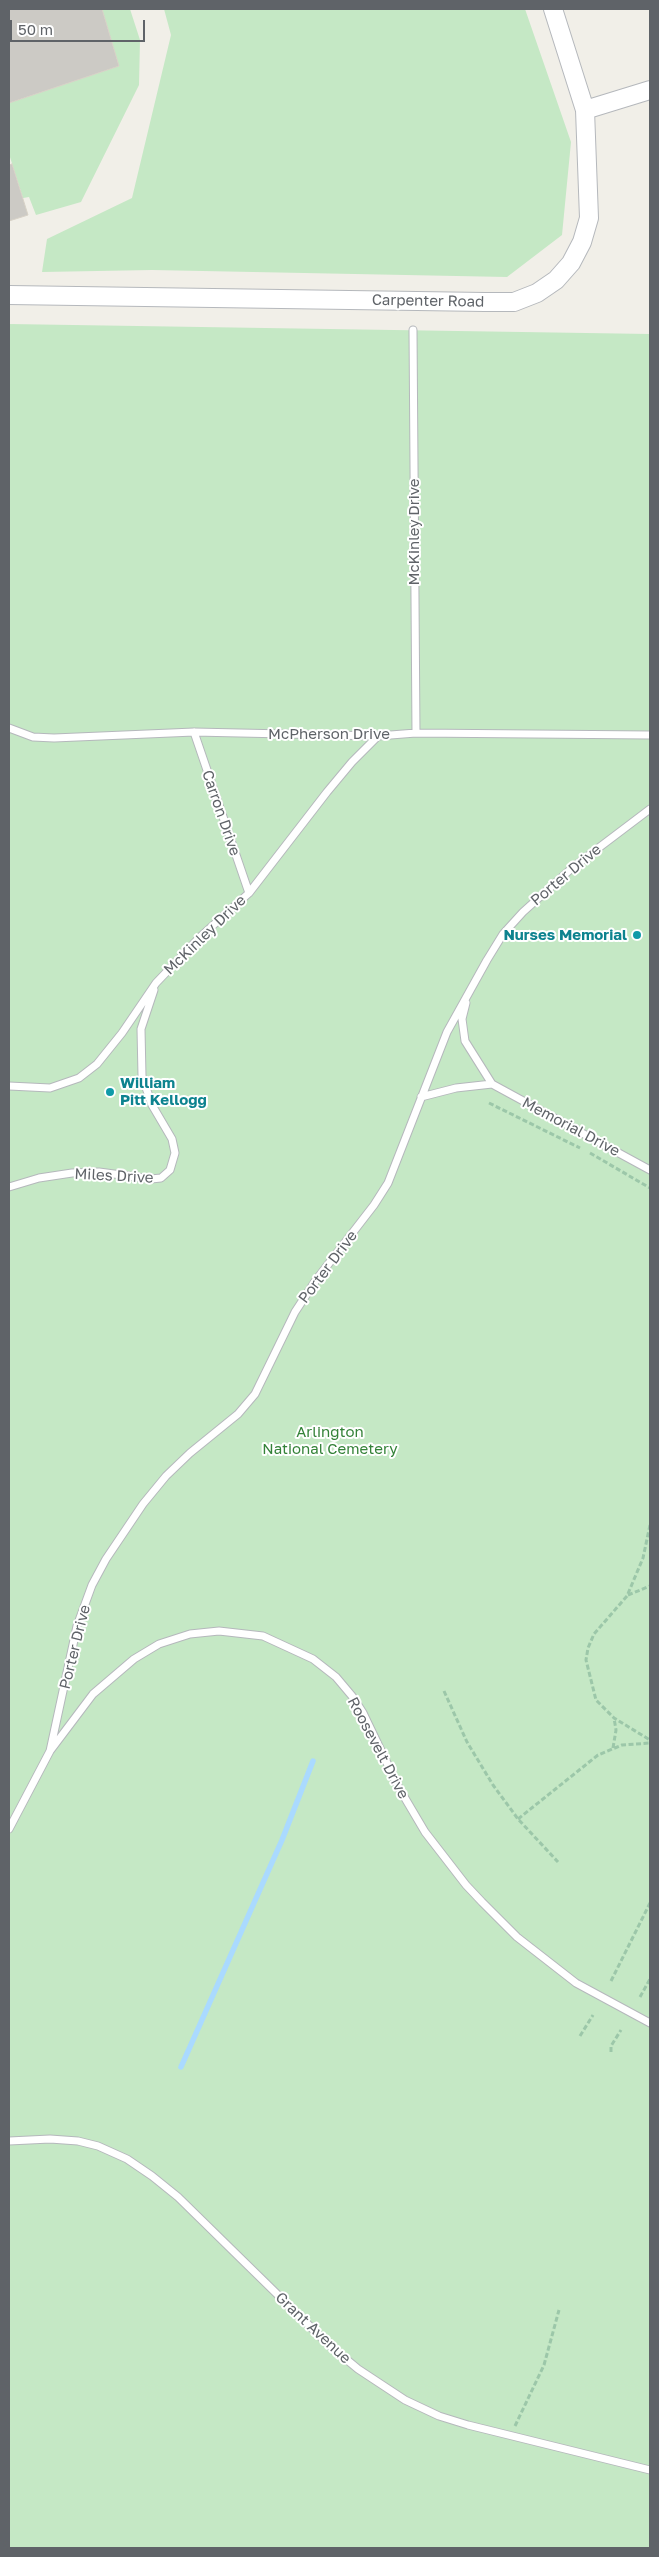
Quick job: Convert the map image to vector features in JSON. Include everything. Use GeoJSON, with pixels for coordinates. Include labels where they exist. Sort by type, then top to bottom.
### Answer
{"type":"FeatureCollection","features":[{"type":"Feature","properties":{"kind":"street","name":"Carpenter Road"},"geometry":{"type":"LineString","coordinates":[[9,295],[514,302],[537,293],[556,280],[572,263],[582,242],[589,218],[585,110],[553,9]]}},
{"type":"Feature","properties":{"kind":"street"},"geometry":{"type":"LineString","coordinates":[[585,110],[650,90]]}},
{"type":"Feature","properties":{"kind":"lane","name":"McKinley Drive"},"geometry":{"type":"LineString","coordinates":[[413,330],[416,733]]}},
{"type":"Feature","properties":{"kind":"lane","name":"McPherson Drive"},"geometry":{"type":"LineString","coordinates":[[9,728],[33,737],[54,738],[194,732],[378,736],[416,733],[650,735]]}},
{"type":"Feature","properties":{"kind":"lane","name":"Carron Drive"},"geometry":{"type":"LineString","coordinates":[[194,732],[249,894]]}},
{"type":"Feature","properties":{"kind":"lane","name":"McKinley Drive"},"geometry":{"type":"LineString","coordinates":[[9,1086],[50,1088],[79,1078],[97,1064],[122,1033],[156,983],[200,937],[249,894],[333,785],[378,736]]}},
{"type":"Feature","properties":{"kind":"lane","name":"Porter Drive"},"geometry":{"type":"LineString","coordinates":[[50,1751],[77,1626],[92,1585],[106,1559],[143,1504],[166,1476],[190,1453],[238,1414],[255,1394],[290,1322],[308,1291],[383,1192],[394,1170],[446,1032],[503,934],[523,912],[572,868],[650,809]]}},
{"type":"Feature","properties":{"kind":"lane","name":"Miles Drive"},"geometry":{"type":"LineString","coordinates":[[9,1187],[39,1178],[72,1173],[99,1172],[151,1179],[161,1178],[170,1170],[175,1153],[172,1139],[146,1091],[140,1055],[142,1029],[156,983]]}},
{"type":"Feature","properties":{"kind":"lane","name":"Memorial Drive"},"geometry":{"type":"LineString","coordinates":[[467,996],[462,1019],[465,1041],[492,1084],[650,1170]]}},
{"type":"Feature","properties":{"kind":"lane"},"geometry":{"type":"LineString","coordinates":[[421,1097],[456,1088],[492,1084]]}},
{"type":"Feature","properties":{"kind":"lane","name":"Roosevelt Drive"},"geometry":{"type":"LineString","coordinates":[[9,1829],[50,1751],[93,1694],[140,1655],[159,1644],[190,1634],[219,1631],[263,1636],[287,1645],[320,1664],[352,1696],[411,1810],[437,1849],[466,1885],[517,1937],[588,1990],[650,2023]]}},
{"type":"Feature","properties":{"kind":"lane","name":"Grant Avenue"},"geometry":{"type":"LineString","coordinates":[[9,2142],[50,2139],[78,2141],[98,2146],[127,2159],[178,2197],[258,2277],[358,2369],[405,2400],[439,2416],[650,2470]]}},
{"type":"Feature","properties":{"kind":"path"},"geometry":{"type":"LineString","coordinates":[[489,1102],[580,1148],[650,1188]]}},
{"type":"Feature","properties":{"kind":"path"},"geometry":{"type":"LineString","coordinates":[[650,1524],[643,1558],[627,1596],[594,1634],[588,1648],[586,1660],[596,1700],[614,1718],[650,1742]]}},
{"type":"Feature","properties":{"kind":"path"},"geometry":{"type":"LineString","coordinates":[[627,1596],[650,1586]]}},
{"type":"Feature","properties":{"kind":"path"},"geometry":{"type":"LineString","coordinates":[[444,1691],[473,1753],[493,1785],[518,1819],[558,1862]]}},
{"type":"Feature","properties":{"kind":"path"},"geometry":{"type":"LineString","coordinates":[[613,1748],[615,1734],[614,1718]]}},
{"type":"Feature","properties":{"kind":"path"},"geometry":{"type":"LineString","coordinates":[[518,1819],[583,1765],[613,1748],[627,1744],[650,1742]]}},
{"type":"Feature","properties":{"kind":"path"},"geometry":{"type":"LineString","coordinates":[[611,1981],[650,1903]]}},
{"type":"Feature","properties":{"kind":"path"},"geometry":{"type":"LineString","coordinates":[[640,1997],[650,1979]]}},
{"type":"Feature","properties":{"kind":"path"},"geometry":{"type":"LineString","coordinates":[[580,2036],[594,2015]]}},
{"type":"Feature","properties":{"kind":"path"},"geometry":{"type":"LineString","coordinates":[[611,2052],[611,2046],[621,2030]]}},
{"type":"Feature","properties":{"kind":"path"},"geometry":{"type":"LineString","coordinates":[[512,2435],[544,2365],[559,2310]]}},
{"type":"Feature","properties":{"kind":"green space"},"geometry":{"type":"Polygon","coordinates":[[[102,9],[130,9],[140,40],[139,85],[81,202],[36,215],[29,197],[23,198],[9,154],[9,103],[119,66],[102,9]]]}},
{"type":"Feature","properties":{"kind":"green space"},"geometry":{"type":"Polygon","coordinates":[[[164,9],[525,9],[571,142],[562,235],[507,277],[152,270],[42,272],[47,239],[132,198],[171,35],[164,9]]]}},
{"type":"Feature","properties":{"kind":"green space","name":"Arlington National Cemetery"},"geometry":{"type":"Polygon","coordinates":[[[9,324],[650,334],[650,2548],[9,2548],[9,324]]]}},
{"type":"Feature","properties":{"kind":"building"},"geometry":{"type":"Polygon","coordinates":[[[9,9],[102,9],[119,66],[9,103],[9,9]]]}},
{"type":"Feature","properties":{"kind":"building"},"geometry":{"type":"Polygon","coordinates":[[[12,164],[28,215],[9,221],[9,165],[12,164]]]}},
{"type":"Feature","properties":{"kind":"waterway"},"geometry":{"type":"LineString","coordinates":[[181,2067],[282,1840],[313,1761]]}},
{"type":"Feature","properties":{"kind":"place","name":"Nurses Memorial"},"geometry":{"type":"Point","coordinates":[637,935]}},
{"type":"Feature","properties":{"kind":"place","name":"William Pitt Kellogg"},"geometry":{"type":"Point","coordinates":[110,1092]}}]}
